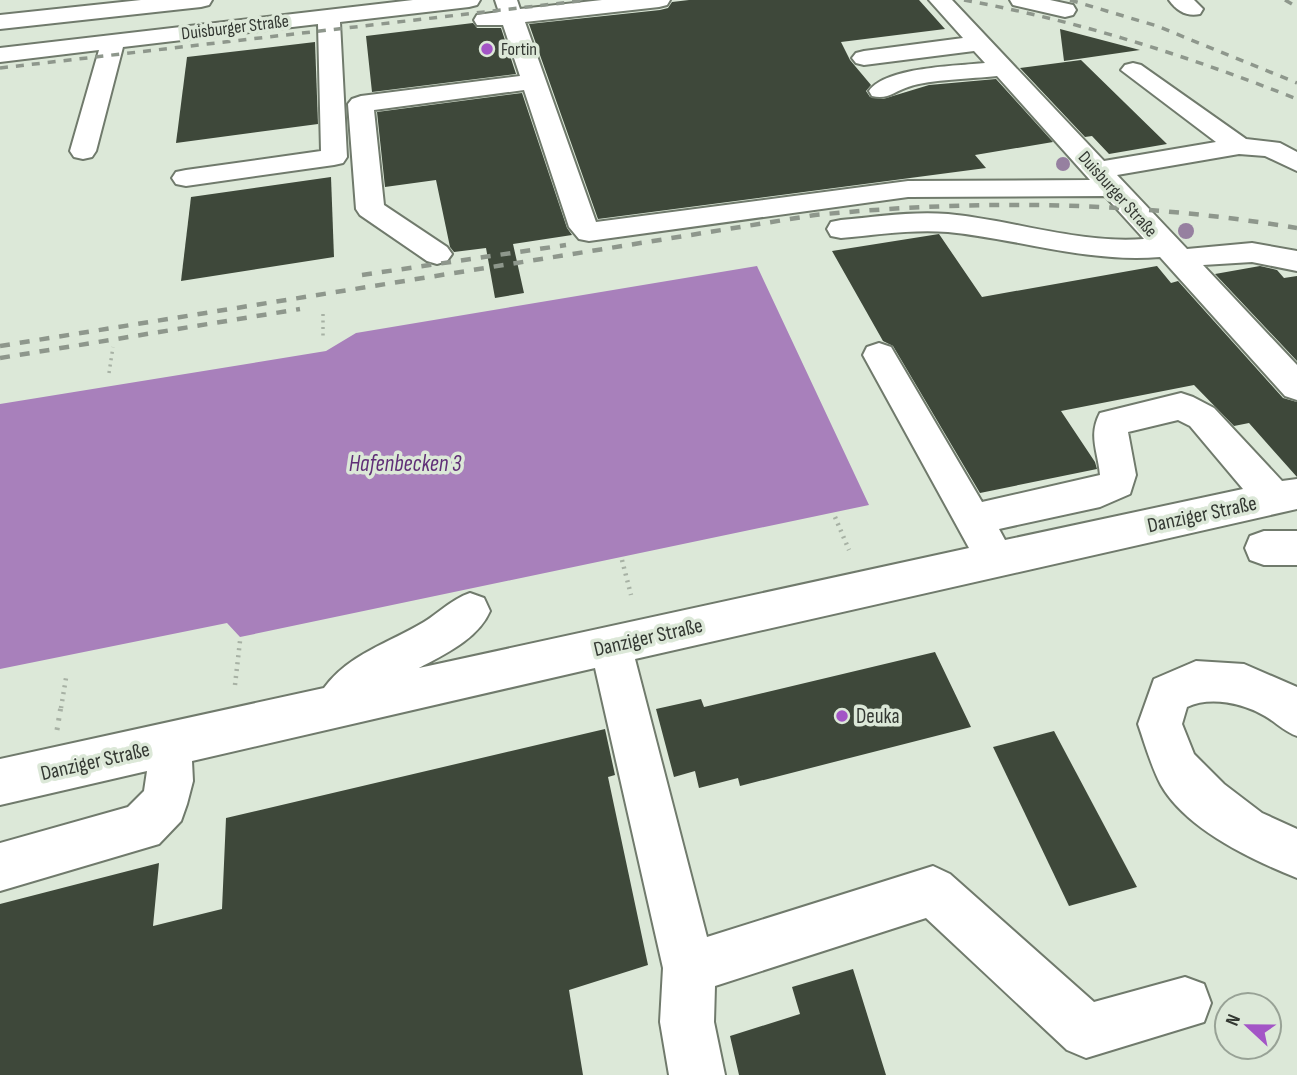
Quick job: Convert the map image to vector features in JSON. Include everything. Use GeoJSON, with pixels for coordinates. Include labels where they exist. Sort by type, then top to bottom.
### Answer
{"type":"FeatureCollection","features":[{"type":"Feature","properties":{"kind":"street"},"geometry":{"type":"LineString","coordinates":[[0,22],[201,0]]}},
{"type":"Feature","properties":{"kind":"street","name":"Duisburger Straße"},"geometry":{"type":"LineString","coordinates":[[0,55],[113,41],[272,13],[404,18],[469,0]]}},
{"type":"Feature","properties":{"kind":"street","name":"Duisburger Straße"},"geometry":{"type":"LineString","coordinates":[[940,0],[1297,387]]}},
{"type":"Feature","properties":{"kind":"street"},"geometry":{"type":"LineString","coordinates":[[1021,0],[1065,10]]}},
{"type":"Feature","properties":{"kind":"street"},"geometry":{"type":"LineString","coordinates":[[348,35],[404,18],[509,8],[648,2]]}},
{"type":"Feature","properties":{"kind":"street"},"geometry":{"type":"LineString","coordinates":[[509,8],[583,227],[589,232],[908,189],[1105,179],[1239,146],[1270,149],[1297,163]]}},
{"type":"Feature","properties":{"kind":"street"},"geometry":{"type":"LineString","coordinates":[[186,178],[334,157],[329,16]]}},
{"type":"Feature","properties":{"kind":"street"},"geometry":{"type":"LineString","coordinates":[[83,152],[113,41]]}},
{"type":"Feature","properties":{"kind":"street"},"geometry":{"type":"LineString","coordinates":[[864,58],[979,43]]}},
{"type":"Feature","properties":{"kind":"street"},"geometry":{"type":"LineString","coordinates":[[881,92],[903,80],[1002,68]]}},
{"type":"Feature","properties":{"kind":"street"},"geometry":{"type":"LineString","coordinates":[[1133,70],[1239,146]]}},
{"type":"Feature","properties":{"kind":"street"},"geometry":{"type":"LineString","coordinates":[[437,254],[370,209],[361,104],[533,82]]}},
{"type":"Feature","properties":{"kind":"street"},"geometry":{"type":"LineString","coordinates":[[841,229],[929,222],[1106,250],[1172,253],[1262,251],[1297,261]]}},
{"type":"Feature","properties":{"kind":"street"},"geometry":{"type":"LineString","coordinates":[[879,355],[995,559]]}},
{"type":"Feature","properties":{"kind":"street"},"geometry":{"type":"LineString","coordinates":[[987,516],[1100,492],[1117,483],[1120,471],[1107,437],[1111,423],[1181,406],[1202,417],[1285,496]]}},
{"type":"Feature","properties":{"kind":"street","name":"Danziger Straße"},"geometry":{"type":"LineString","coordinates":[[0,782],[1285,496]]}},
{"type":"Feature","properties":{"kind":"street"},"geometry":{"type":"LineString","coordinates":[[337,707],[346,691],[369,671],[439,635],[470,611]]}},
{"type":"Feature","properties":{"kind":"street"},"geometry":{"type":"LineString","coordinates":[[611,646],[689,968],[687,1022],[697,1075]]}},
{"type":"Feature","properties":{"kind":"street"},"geometry":{"type":"LineString","coordinates":[[1297,715],[1282,702],[1244,684],[1196,681],[1169,694],[1160,724],[1178,770],[1207,801],[1245,830],[1297,854]]}},
{"type":"Feature","properties":{"kind":"street"},"geometry":{"type":"LineString","coordinates":[[0,867],[142,827],[164,804],[170,780],[169,745]]}},
{"type":"Feature","properties":{"kind":"street"},"geometry":{"type":"LineString","coordinates":[[689,968],[933,891],[1086,1031],[1185,1003]]}},
{"type":"Feature","properties":{"kind":"path"},"geometry":{"type":"LineString","coordinates":[[323,314],[323,338]]}},
{"type":"Feature","properties":{"kind":"path"},"geometry":{"type":"LineString","coordinates":[[109,373],[113,347]]}},
{"type":"Feature","properties":{"kind":"path"},"geometry":{"type":"LineString","coordinates":[[835,517],[849,550]]}},
{"type":"Feature","properties":{"kind":"path"},"geometry":{"type":"LineString","coordinates":[[622,560],[631,594]]}},
{"type":"Feature","properties":{"kind":"path"},"geometry":{"type":"LineString","coordinates":[[235,685],[240,641]]}},
{"type":"Feature","properties":{"kind":"path"},"geometry":{"type":"LineString","coordinates":[[55,741],[66,678]]}},
{"type":"Feature","properties":{"kind":"water","name":"Hafenbecken 3"},"geometry":{"type":"Polygon","coordinates":[[[757,266],[869,505],[240,637],[227,623],[0,669],[0,404],[326,351],[356,333],[757,266]]]}},
{"type":"Feature","properties":{"kind":"building"},"geometry":{"type":"Polygon","coordinates":[[[919,0],[945,29],[841,42],[850,60],[871,85],[866,91],[870,97],[883,99],[929,85],[996,79],[1053,142],[975,155],[986,168],[598,219],[529,24],[660,10],[668,8],[672,2],[919,0]]]}},
{"type":"Feature","properties":{"kind":"building"},"geometry":{"type":"Polygon","coordinates":[[[473,23],[477,28],[501,28],[516,74],[372,92],[366,36],[473,23]]]}},
{"type":"Feature","properties":{"kind":"building"},"geometry":{"type":"Polygon","coordinates":[[[1060,29],[1140,50],[1064,61],[1060,29]]]}},
{"type":"Feature","properties":{"kind":"building"},"geometry":{"type":"Polygon","coordinates":[[[315,42],[318,124],[176,143],[187,57],[315,42]]]}},
{"type":"Feature","properties":{"kind":"building"},"geometry":{"type":"Polygon","coordinates":[[[1081,60],[1167,144],[1109,154],[1092,136],[1085,137],[1020,68],[1081,60]]]}},
{"type":"Feature","properties":{"kind":"building"},"geometry":{"type":"Polygon","coordinates":[[[522,93],[567,228],[572,235],[513,244],[524,293],[495,298],[486,248],[454,252],[450,247],[436,180],[385,187],[377,112],[522,93]]]}},
{"type":"Feature","properties":{"kind":"building"},"geometry":{"type":"Polygon","coordinates":[[[331,177],[334,257],[181,281],[191,197],[331,177]]]}},
{"type":"Feature","properties":{"kind":"building"},"geometry":{"type":"Polygon","coordinates":[[[939,234],[982,297],[1157,266],[1171,283],[1178,281],[1283,398],[1297,402],[1297,477],[1249,423],[1234,426],[1194,385],[1061,411],[1097,469],[980,493],[893,346],[883,341],[832,251],[939,234]]]}},
{"type":"Feature","properties":{"kind":"building"},"geometry":{"type":"Polygon","coordinates":[[[1260,266],[1277,270],[1284,278],[1297,276],[1297,361],[1215,274],[1260,266]]]}},
{"type":"Feature","properties":{"kind":"building","name":"Deuka"},"geometry":{"type":"Polygon","coordinates":[[[935,652],[971,727],[740,786],[738,778],[699,788],[695,771],[674,777],[656,709],[701,699],[704,707],[935,652]]]}},
{"type":"Feature","properties":{"kind":"building"},"geometry":{"type":"Polygon","coordinates":[[[605,729],[615,775],[608,777],[648,965],[569,990],[583,1075],[0,1075],[0,904],[159,863],[153,926],[222,909],[226,818],[605,729]]]}},
{"type":"Feature","properties":{"kind":"building"},"geometry":{"type":"Polygon","coordinates":[[[1054,731],[1137,887],[1069,906],[993,747],[1054,731]]]}},
{"type":"Feature","properties":{"kind":"building"},"geometry":{"type":"Polygon","coordinates":[[[853,969],[886,1075],[739,1075],[730,1036],[800,1014],[792,987],[853,969]]]}},
{"type":"Feature","properties":{"kind":"railway"},"geometry":{"type":"LineString","coordinates":[[0,68],[588,0]]}},
{"type":"Feature","properties":{"kind":"railway"},"geometry":{"type":"LineString","coordinates":[[964,0],[1049,18],[1133,41],[1297,99]]}},
{"type":"Feature","properties":{"kind":"railway"},"geometry":{"type":"LineString","coordinates":[[1070,0],[1157,26],[1297,83]]}},
{"type":"Feature","properties":{"kind":"railway"},"geometry":{"type":"LineString","coordinates":[[1285,0],[1297,7]]}},
{"type":"Feature","properties":{"kind":"railway"},"geometry":{"type":"LineString","coordinates":[[0,346],[815,215],[937,206],[1056,205],[1176,212],[1297,228]]}},
{"type":"Feature","properties":{"kind":"railway"},"geometry":{"type":"LineString","coordinates":[[362,275],[566,245]]}},
{"type":"Feature","properties":{"kind":"railway"},"geometry":{"type":"LineString","coordinates":[[0,358],[300,309]]}},
{"type":"Feature","properties":{"kind":"place","name":"Fortin"},"geometry":{"type":"Point","coordinates":[487,49]}},
{"type":"Feature","properties":{"kind":"place","name":"Deuka"},"geometry":{"type":"Point","coordinates":[842,716]}}]}
